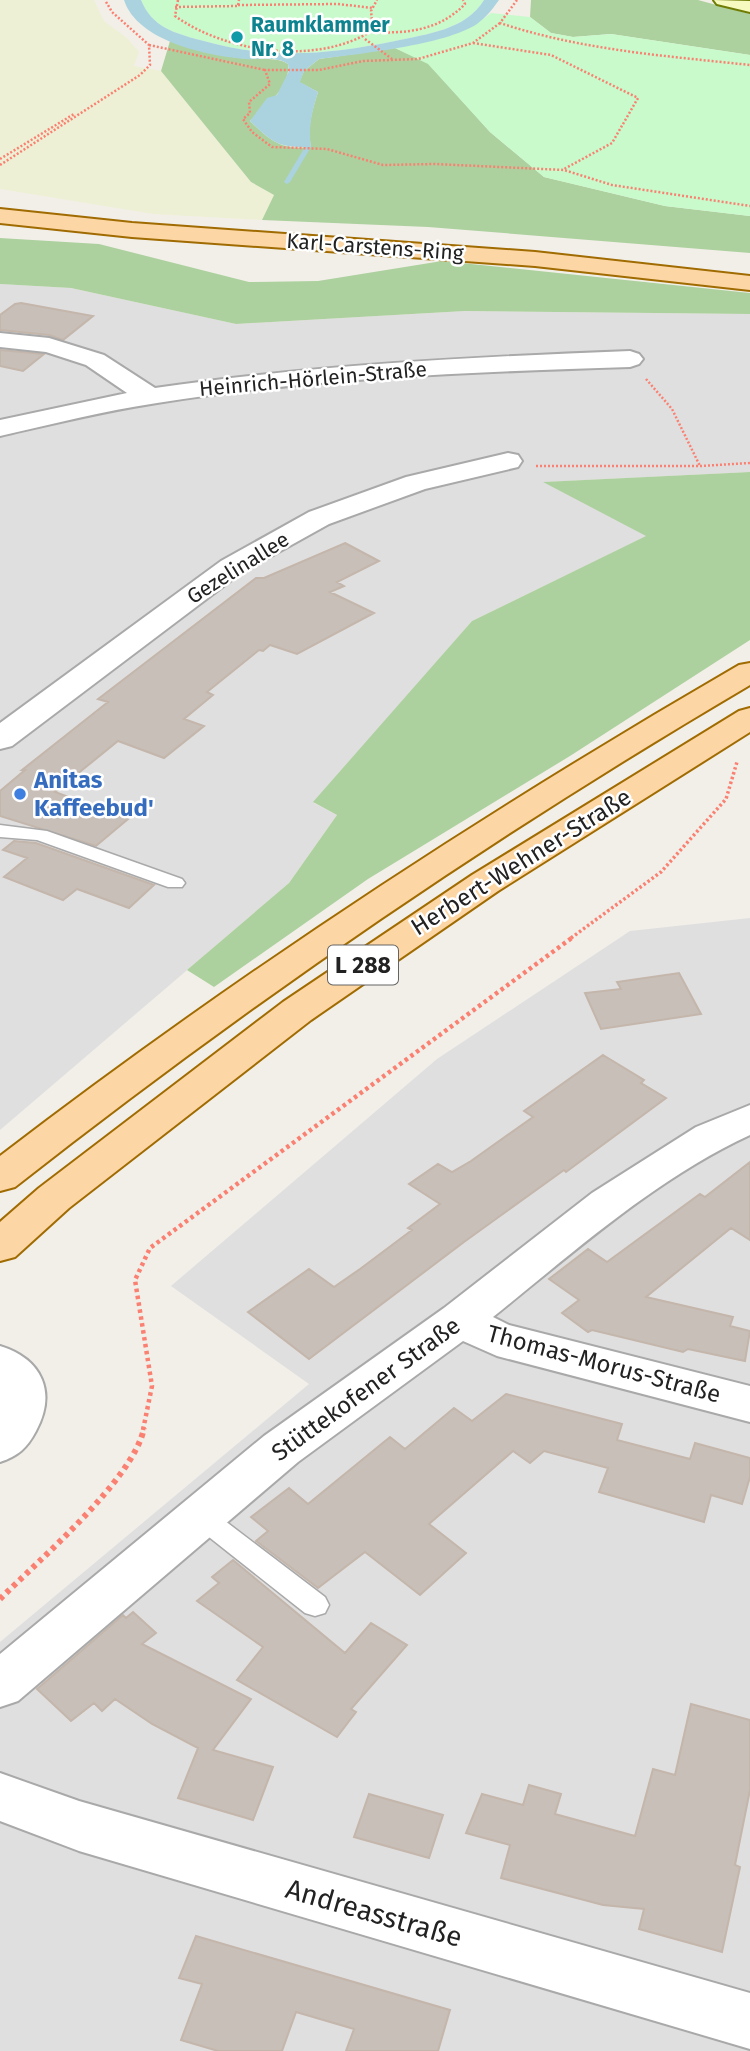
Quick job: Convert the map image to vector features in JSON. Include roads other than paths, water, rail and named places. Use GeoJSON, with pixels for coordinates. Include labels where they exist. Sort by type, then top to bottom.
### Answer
{"type":"FeatureCollection","features":[{"type":"Feature","properties":{"kind":"main road"},"geometry":{"type":"LineString","coordinates":[[723,0],[750,7]]}},
{"type":"Feature","properties":{"kind":"main road","name":"Karl-Carstens-Ring"},"geometry":{"type":"LineString","coordinates":[[0,203],[166,220],[611,250],[750,265]]}},
{"type":"Feature","properties":{"kind":"main road","name":"Karl-Carstens-Ring"},"geometry":{"type":"LineString","coordinates":[[0,216],[132,230],[534,259],[750,283]]}},
{"type":"Feature","properties":{"kind":"main road","name":"Herbert-Wehner-Straße"},"geometry":{"type":"LineString","coordinates":[[0,1177],[131,1074],[351,918],[598,763],[750,672]]}},
{"type":"Feature","properties":{"kind":"main road","name":"Herbert-Wehner-Straße"},"geometry":{"type":"LineString","coordinates":[[0,1246],[54,1198],[297,1011],[485,883],[750,718]]}},
{"type":"Feature","properties":{"kind":"street"},"geometry":{"type":"LineString","coordinates":[[0,340],[49,345],[95,360],[148,395]]}},
{"type":"Feature","properties":{"kind":"street","name":"Heinrich-Hörlein-Straße"},"geometry":{"type":"LineString","coordinates":[[0,428],[148,395],[323,375],[471,365],[630,359]]}},
{"type":"Feature","properties":{"kind":"street","name":"Gezelinallee"},"geometry":{"type":"LineString","coordinates":[[0,739],[232,567],[309,524],[416,483],[508,461]]}},
{"type":"Feature","properties":{"kind":"street","name":"Stüttekofener Straße"},"geometry":{"type":"LineString","coordinates":[[0,1685],[199,1515],[349,1398],[460,1321],[607,1203],[710,1137],[750,1119]]}},
{"type":"Feature","properties":{"kind":"street","name":"Thomas-Morus-Straße"},"geometry":{"type":"LineString","coordinates":[[460,1321],[497,1339],[750,1404]]}},
{"type":"Feature","properties":{"kind":"street"},"geometry":{"type":"LineString","coordinates":[[0,1363],[20,1380],[24,1393],[24,1409],[17,1423],[0,1444]]}},
{"type":"Feature","properties":{"kind":"street","name":"Andreasstraße"},"geometry":{"type":"LineString","coordinates":[[0,1797],[79,1826],[750,2021]]}},
{"type":"Feature","properties":{"kind":"lane"},"geometry":{"type":"LineString","coordinates":[[0,831],[40,835],[175,883]]}},
{"type":"Feature","properties":{"kind":"lane"},"geometry":{"type":"LineString","coordinates":[[199,1515],[315,1605]]}},
{"type":"Feature","properties":{"kind":"water"},"geometry":{"type":"Polygon","coordinates":[[[124,0],[141,0],[151,17],[165,28],[181,35],[250,51],[297,53],[345,50],[432,33],[467,18],[484,0],[499,0],[477,24],[444,38],[401,48],[319,59],[304,71],[300,82],[318,92],[311,119],[311,147],[300,147],[277,143],[250,121],[267,98],[277,95],[289,71],[288,64],[273,59],[246,59],[212,54],[175,44],[143,26],[131,14],[124,0]]]}},
{"type":"Feature","properties":{"kind":"waterway"},"geometry":{"type":"LineString","coordinates":[[287,182],[308,147],[297,138]]}},
{"type":"Feature","properties":{"kind":"place","name":"Raumklammer Nr. 8"},"geometry":{"type":"Point","coordinates":[237,37]}},
{"type":"Feature","properties":{"kind":"place","name":"Anitas Kaffeebud'"},"geometry":{"type":"Point","coordinates":[20,794]}}]}
